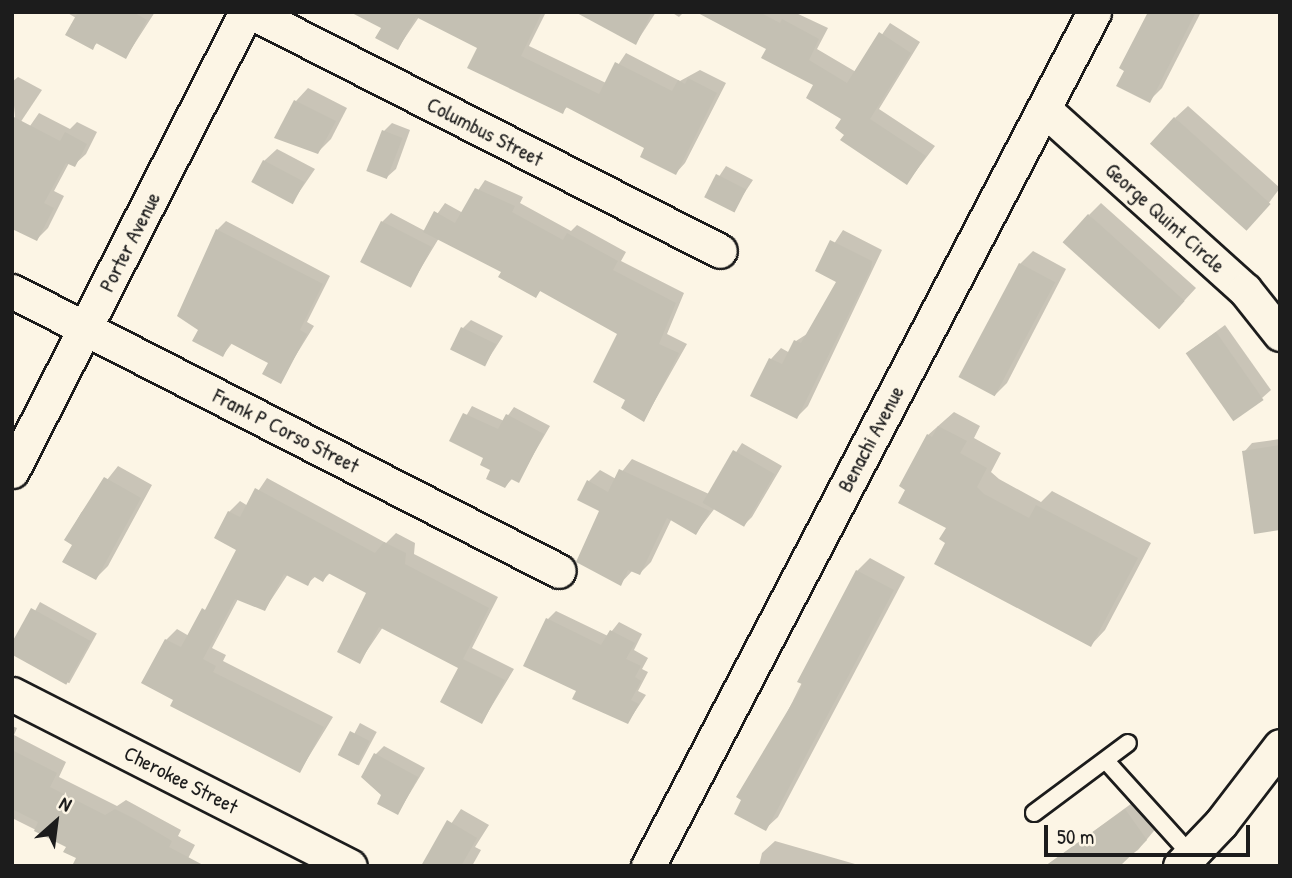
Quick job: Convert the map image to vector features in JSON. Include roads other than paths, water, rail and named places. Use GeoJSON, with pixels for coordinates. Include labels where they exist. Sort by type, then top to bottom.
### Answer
{"type":"FeatureCollection","features":[{"type":"Feature","properties":{"kind":"street","name":"Columbus Street"},"geometry":{"type":"LineString","coordinates":[[249,12],[720,251]]}},
{"type":"Feature","properties":{"kind":"street","name":"Porter Avenue"},"geometry":{"type":"LineString","coordinates":[[12,471],[249,12]]}},
{"type":"Feature","properties":{"kind":"street","name":"Benachi Avenue"},"geometry":{"type":"LineString","coordinates":[[648,866],[1094,12]]}},
{"type":"Feature","properties":{"kind":"street","name":"George Quint Circle"},"geometry":{"type":"LineString","coordinates":[[1044,109],[1245,290],[1280,334]]}},
{"type":"Feature","properties":{"kind":"street","name":"Frank P Corso Street"},"geometry":{"type":"LineString","coordinates":[[12,291],[559,571]]}},
{"type":"Feature","properties":{"kind":"street","name":"Cherokee Street"},"geometry":{"type":"LineString","coordinates":[[12,694],[349,866]]}},
{"type":"Feature","properties":{"kind":"street"},"geometry":{"type":"LineString","coordinates":[[1190,862],[1280,746]]}},
{"type":"Feature","properties":{"kind":"lane"},"geometry":{"type":"LineString","coordinates":[[1034,813],[1107,762],[1128,743]]}},
{"type":"Feature","properties":{"kind":"lane"},"geometry":{"type":"LineString","coordinates":[[1107,762],[1190,862]]}}]}
